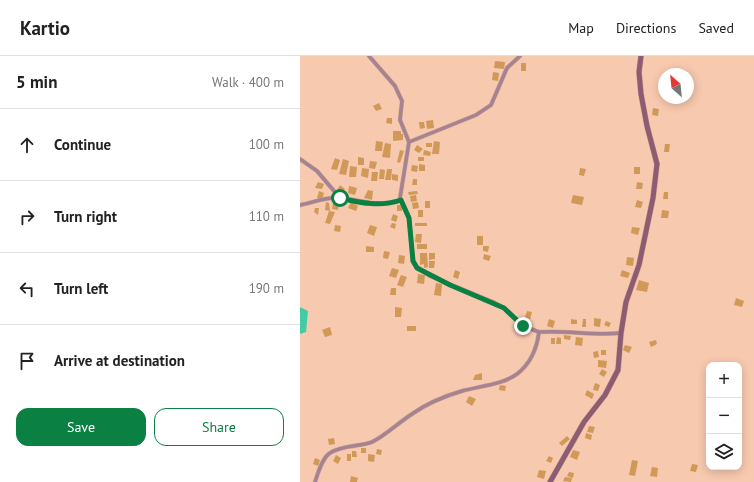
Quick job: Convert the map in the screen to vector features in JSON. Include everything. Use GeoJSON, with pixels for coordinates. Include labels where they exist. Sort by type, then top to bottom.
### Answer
{"type":"FeatureCollection","features":[{"type":"Feature","properties":{"kind":"street"},"geometry":{"type":"LineString","coordinates":[[369,56],[395,86],[402,101],[400,120],[409,142],[403,176],[401,200],[409,218],[413,261],[417,268],[450,285],[504,308],[523,326],[540,332],[553,331],[604,335],[620,333]]}},
{"type":"Feature","properties":{"kind":"street"},"geometry":{"type":"LineString","coordinates":[[409,142],[476,116],[491,105],[507,68],[520,56]]}},
{"type":"Feature","properties":{"kind":"street"},"geometry":{"type":"LineString","coordinates":[[550,482],[584,422],[605,395],[618,370],[620,333],[626,302],[639,265],[653,198],[657,164],[647,126],[641,94],[639,72],[641,56]]}},
{"type":"Feature","properties":{"kind":"street"},"geometry":{"type":"LineString","coordinates":[[300,159],[317,171],[340,198]]}},
{"type":"Feature","properties":{"kind":"street"},"geometry":{"type":"LineString","coordinates":[[300,205],[340,198],[366,204],[384,204],[401,200]]}},
{"type":"Feature","properties":{"kind":"street"},"geometry":{"type":"LineString","coordinates":[[315,482],[325,459],[330,453],[371,442],[414,412],[440,399],[495,383],[515,375],[523,369],[532,356],[540,332]]}},
{"type":"Feature","properties":{"kind":"shaded area"},"geometry":{"type":"Polygon","coordinates":[[[300,307],[308,311],[306,332],[300,334],[300,307]]]}},
{"type":"Feature","properties":{"kind":"building"},"geometry":{"type":"Polygon","coordinates":[[[495,61],[505,62],[504,69],[494,68],[495,61]]]}},
{"type":"Feature","properties":{"kind":"building"},"geometry":{"type":"Polygon","coordinates":[[[521,63],[526,63],[526,71],[521,71],[521,63]]]}},
{"type":"Feature","properties":{"kind":"building"},"geometry":{"type":"Polygon","coordinates":[[[493,72],[499,73],[498,81],[492,80],[493,72]]]}},
{"type":"Feature","properties":{"kind":"building"},"geometry":{"type":"Polygon","coordinates":[[[379,103],[382,109],[376,111],[373,106],[379,103]]]}},
{"type":"Feature","properties":{"kind":"building"},"geometry":{"type":"Polygon","coordinates":[[[653,108],[659,109],[658,116],[652,115],[653,108]]]}},
{"type":"Feature","properties":{"kind":"building"},"geometry":{"type":"Polygon","coordinates":[[[387,118],[392,118],[392,124],[386,123],[387,118]]]}},
{"type":"Feature","properties":{"kind":"building"},"geometry":{"type":"Polygon","coordinates":[[[433,120],[434,128],[427,129],[426,121],[433,120]]]}},
{"type":"Feature","properties":{"kind":"building"},"geometry":{"type":"Polygon","coordinates":[[[419,122],[424,122],[425,128],[420,129],[419,122]]]}},
{"type":"Feature","properties":{"kind":"building"},"geometry":{"type":"Polygon","coordinates":[[[393,131],[401,131],[401,134],[403,134],[403,140],[393,141],[393,131]]]}},
{"type":"Feature","properties":{"kind":"building"},"geometry":{"type":"Polygon","coordinates":[[[376,141],[383,142],[382,151],[375,151],[376,141]]]}},
{"type":"Feature","properties":{"kind":"building"},"geometry":{"type":"Polygon","coordinates":[[[434,141],[440,142],[439,154],[432,154],[434,141]]]}},
{"type":"Feature","properties":{"kind":"building"},"geometry":{"type":"Polygon","coordinates":[[[385,143],[391,144],[390,158],[382,157],[385,143]]]}},
{"type":"Feature","properties":{"kind":"building"},"geometry":{"type":"Polygon","coordinates":[[[426,143],[432,143],[432,147],[426,147],[426,143]]]}},
{"type":"Feature","properties":{"kind":"building"},"geometry":{"type":"Polygon","coordinates":[[[665,144],[670,144],[669,152],[664,152],[665,144]]]}},
{"type":"Feature","properties":{"kind":"building"},"geometry":{"type":"Polygon","coordinates":[[[417,145],[423,149],[419,153],[414,150],[417,145]]]}},
{"type":"Feature","properties":{"kind":"building"},"geometry":{"type":"Polygon","coordinates":[[[400,150],[404,151],[400,163],[397,162],[400,150]]]}},
{"type":"Feature","properties":{"kind":"building"},"geometry":{"type":"Polygon","coordinates":[[[424,150],[431,152],[430,156],[423,155],[424,150]]]}},
{"type":"Feature","properties":{"kind":"building"},"geometry":{"type":"Polygon","coordinates":[[[358,157],[364,158],[364,165],[358,165],[358,157]]]}},
{"type":"Feature","properties":{"kind":"building"},"geometry":{"type":"Polygon","coordinates":[[[418,157],[424,157],[424,161],[418,161],[418,157]]]}},
{"type":"Feature","properties":{"kind":"building"},"geometry":{"type":"Polygon","coordinates":[[[335,158],[340,160],[337,170],[331,169],[335,158]]]}},
{"type":"Feature","properties":{"kind":"building"},"geometry":{"type":"Polygon","coordinates":[[[343,159],[349,161],[346,175],[339,174],[343,159]]]}},
{"type":"Feature","properties":{"kind":"building"},"geometry":{"type":"Polygon","coordinates":[[[370,161],[377,162],[375,169],[369,168],[370,161]]]}},
{"type":"Feature","properties":{"kind":"building"},"geometry":{"type":"Polygon","coordinates":[[[419,164],[425,165],[425,171],[419,171],[419,164]]]}},
{"type":"Feature","properties":{"kind":"building"},"geometry":{"type":"Polygon","coordinates":[[[412,165],[418,166],[417,172],[411,171],[412,165]]]}},
{"type":"Feature","properties":{"kind":"building"},"geometry":{"type":"Polygon","coordinates":[[[350,166],[357,167],[356,177],[349,177],[350,166]]]}},
{"type":"Feature","properties":{"kind":"building"},"geometry":{"type":"Polygon","coordinates":[[[634,167],[640,167],[640,174],[634,174],[634,167]]]}},
{"type":"Feature","properties":{"kind":"building"},"geometry":{"type":"Polygon","coordinates":[[[362,168],[369,169],[368,178],[361,176],[362,168]]]}},
{"type":"Feature","properties":{"kind":"building"},"geometry":{"type":"Polygon","coordinates":[[[580,168],[586,169],[584,176],[579,175],[580,168]]]}},
{"type":"Feature","properties":{"kind":"building"},"geometry":{"type":"Polygon","coordinates":[[[380,169],[385,170],[384,179],[379,179],[380,169]]]}},
{"type":"Feature","properties":{"kind":"building"},"geometry":{"type":"Polygon","coordinates":[[[387,169],[392,169],[391,180],[385,180],[387,169]]]}},
{"type":"Feature","properties":{"kind":"building"},"geometry":{"type":"Polygon","coordinates":[[[372,172],[378,172],[377,181],[371,181],[372,172]]]}},
{"type":"Feature","properties":{"kind":"building"},"geometry":{"type":"Polygon","coordinates":[[[392,174],[398,175],[398,181],[392,180],[392,174]]]}},
{"type":"Feature","properties":{"kind":"building"},"geometry":{"type":"Polygon","coordinates":[[[413,179],[417,179],[417,185],[412,185],[413,179]]]}},
{"type":"Feature","properties":{"kind":"building"},"geometry":{"type":"Polygon","coordinates":[[[318,182],[324,184],[322,189],[315,188],[318,182]]]}},
{"type":"Feature","properties":{"kind":"building"},"geometry":{"type":"Polygon","coordinates":[[[637,182],[643,183],[642,189],[636,189],[637,182]]]}},
{"type":"Feature","properties":{"kind":"building"},"geometry":{"type":"Polygon","coordinates":[[[340,185],[345,189],[342,193],[337,190],[340,185]]]}},
{"type":"Feature","properties":{"kind":"building"},"geometry":{"type":"Polygon","coordinates":[[[349,186],[357,188],[355,195],[348,193],[349,186]]]}},
{"type":"Feature","properties":{"kind":"building"},"geometry":{"type":"Polygon","coordinates":[[[368,190],[373,191],[372,200],[364,198],[368,190]]]}},
{"type":"Feature","properties":{"kind":"building"},"geometry":{"type":"Polygon","coordinates":[[[319,191],[324,193],[322,200],[317,198],[319,191]]]}},
{"type":"Feature","properties":{"kind":"building"},"geometry":{"type":"Polygon","coordinates":[[[417,191],[418,194],[409,195],[408,192],[417,191]]]}},
{"type":"Feature","properties":{"kind":"building"},"geometry":{"type":"Polygon","coordinates":[[[664,192],[668,192],[668,199],[663,199],[664,192]]]}},
{"type":"Feature","properties":{"kind":"building"},"geometry":{"type":"Polygon","coordinates":[[[416,195],[417,201],[411,202],[410,196],[416,195]]]}},
{"type":"Feature","properties":{"kind":"building"},"geometry":{"type":"Polygon","coordinates":[[[573,195],[584,197],[582,205],[571,203],[573,195]]]}},
{"type":"Feature","properties":{"kind":"building"},"geometry":{"type":"Polygon","coordinates":[[[637,200],[643,202],[641,208],[635,207],[637,200]]]}},
{"type":"Feature","properties":{"kind":"building"},"geometry":{"type":"Polygon","coordinates":[[[425,201],[430,201],[430,208],[425,208],[425,201]]]}},
{"type":"Feature","properties":{"kind":"building"},"geometry":{"type":"Polygon","coordinates":[[[326,202],[329,203],[330,211],[325,210],[326,202]]]}},
{"type":"Feature","properties":{"kind":"building"},"geometry":{"type":"Polygon","coordinates":[[[351,202],[358,206],[356,211],[348,208],[351,202]]]}},
{"type":"Feature","properties":{"kind":"building"},"geometry":{"type":"Polygon","coordinates":[[[418,202],[419,208],[413,209],[412,203],[418,202]]]}},
{"type":"Feature","properties":{"kind":"building"},"geometry":{"type":"Polygon","coordinates":[[[333,203],[339,204],[338,210],[332,209],[333,203]]]}},
{"type":"Feature","properties":{"kind":"building"},"geometry":{"type":"Polygon","coordinates":[[[397,205],[402,205],[402,211],[397,211],[397,205]]]}},
{"type":"Feature","properties":{"kind":"building"},"geometry":{"type":"Polygon","coordinates":[[[315,208],[319,208],[318,215],[314,212],[315,208]]]}},
{"type":"Feature","properties":{"kind":"building"},"geometry":{"type":"Polygon","coordinates":[[[418,210],[423,210],[423,217],[418,217],[418,210]]]}},
{"type":"Feature","properties":{"kind":"building"},"geometry":{"type":"Polygon","coordinates":[[[662,210],[669,211],[668,218],[661,218],[662,210]]]}},
{"type":"Feature","properties":{"kind":"building"},"geometry":{"type":"Polygon","coordinates":[[[329,211],[335,212],[330,224],[325,223],[329,211]]]}},
{"type":"Feature","properties":{"kind":"building"},"geometry":{"type":"Polygon","coordinates":[[[393,214],[398,216],[396,222],[391,220],[393,214]]]}},
{"type":"Feature","properties":{"kind":"building"},"geometry":{"type":"Polygon","coordinates":[[[392,223],[396,224],[395,229],[390,227],[392,223]]]}},
{"type":"Feature","properties":{"kind":"building"},"geometry":{"type":"Polygon","coordinates":[[[415,223],[427,223],[427,226],[415,226],[415,223]]]}},
{"type":"Feature","properties":{"kind":"building"},"geometry":{"type":"Polygon","coordinates":[[[335,225],[341,226],[340,232],[334,231],[335,225]]]}},
{"type":"Feature","properties":{"kind":"building"},"geometry":{"type":"Polygon","coordinates":[[[370,225],[377,227],[374,236],[367,233],[370,225]]]}},
{"type":"Feature","properties":{"kind":"building"},"geometry":{"type":"Polygon","coordinates":[[[632,227],[640,228],[638,235],[631,233],[632,227]]]}},
{"type":"Feature","properties":{"kind":"building"},"geometry":{"type":"Polygon","coordinates":[[[416,234],[422,234],[421,243],[415,242],[416,234]]]}},
{"type":"Feature","properties":{"kind":"building"},"geometry":{"type":"Polygon","coordinates":[[[477,236],[483,236],[483,245],[477,245],[477,236]]]}},
{"type":"Feature","properties":{"kind":"building"},"geometry":{"type":"Polygon","coordinates":[[[417,244],[427,244],[427,249],[417,249],[417,244]]]}},
{"type":"Feature","properties":{"kind":"building"},"geometry":{"type":"Polygon","coordinates":[[[366,246],[374,247],[374,252],[366,252],[366,246]]]}},
{"type":"Feature","properties":{"kind":"building"},"geometry":{"type":"Polygon","coordinates":[[[483,246],[489,246],[488,252],[483,251],[483,246]]]}},
{"type":"Feature","properties":{"kind":"building"},"geometry":{"type":"Polygon","coordinates":[[[384,251],[390,252],[388,259],[383,258],[384,251]]]}},
{"type":"Feature","properties":{"kind":"building"},"geometry":{"type":"Polygon","coordinates":[[[420,253],[427,253],[428,267],[424,268],[424,264],[420,265],[420,253]]]}},
{"type":"Feature","properties":{"kind":"building"},"geometry":{"type":"Polygon","coordinates":[[[429,253],[435,253],[435,259],[429,260],[429,253]]]}},
{"type":"Feature","properties":{"kind":"building"},"geometry":{"type":"Polygon","coordinates":[[[484,254],[491,256],[489,261],[483,259],[484,254]]]}},
{"type":"Feature","properties":{"kind":"building"},"geometry":{"type":"Polygon","coordinates":[[[399,255],[405,256],[404,264],[398,263],[399,255]]]}},
{"type":"Feature","properties":{"kind":"building"},"geometry":{"type":"Polygon","coordinates":[[[627,257],[634,258],[633,266],[626,265],[627,257]]]}},
{"type":"Feature","properties":{"kind":"building"},"geometry":{"type":"Polygon","coordinates":[[[429,261],[435,261],[434,268],[429,268],[429,261]]]}},
{"type":"Feature","properties":{"kind":"building"},"geometry":{"type":"Polygon","coordinates":[[[392,268],[399,270],[396,278],[389,276],[392,268]]]}},
{"type":"Feature","properties":{"kind":"building"},"geometry":{"type":"Polygon","coordinates":[[[455,270],[460,272],[458,279],[453,277],[455,270]]]}},
{"type":"Feature","properties":{"kind":"building"},"geometry":{"type":"Polygon","coordinates":[[[622,270],[630,273],[628,278],[620,276],[622,270]]]}},
{"type":"Feature","properties":{"kind":"building"},"geometry":{"type":"Polygon","coordinates":[[[418,274],[425,275],[424,284],[417,283],[418,274]]]}},
{"type":"Feature","properties":{"kind":"building"},"geometry":{"type":"Polygon","coordinates":[[[401,275],[407,277],[403,287],[397,285],[401,275]]]}},
{"type":"Feature","properties":{"kind":"building"},"geometry":{"type":"Polygon","coordinates":[[[639,280],[649,283],[647,292],[636,290],[639,280]]]}},
{"type":"Feature","properties":{"kind":"building"},"geometry":{"type":"Polygon","coordinates":[[[436,283],[442,284],[441,296],[434,295],[436,283]]]}},
{"type":"Feature","properties":{"kind":"building"},"geometry":{"type":"Polygon","coordinates":[[[391,288],[396,288],[396,295],[390,295],[391,288]]]}},
{"type":"Feature","properties":{"kind":"building"},"geometry":{"type":"Polygon","coordinates":[[[736,298],[744,301],[742,307],[734,305],[736,298]]]}},
{"type":"Feature","properties":{"kind":"building"},"geometry":{"type":"Polygon","coordinates":[[[395,307],[402,308],[401,317],[395,317],[395,307]]]}},
{"type":"Feature","properties":{"kind":"building"},"geometry":{"type":"Polygon","coordinates":[[[527,311],[532,312],[530,319],[525,317],[527,311]]]}},
{"type":"Feature","properties":{"kind":"building"},"geometry":{"type":"Polygon","coordinates":[[[594,318],[601,319],[600,327],[594,326],[594,318]]]}},
{"type":"Feature","properties":{"kind":"building"},"geometry":{"type":"Polygon","coordinates":[[[549,319],[555,321],[553,328],[547,326],[549,319]]]}},
{"type":"Feature","properties":{"kind":"building"},"geometry":{"type":"Polygon","coordinates":[[[571,319],[577,320],[577,324],[571,324],[571,319]]]}},
{"type":"Feature","properties":{"kind":"building"},"geometry":{"type":"Polygon","coordinates":[[[583,319],[586,319],[586,327],[582,327],[583,319]]]}},
{"type":"Feature","properties":{"kind":"building"},"geometry":{"type":"Polygon","coordinates":[[[606,321],[611,323],[609,327],[604,325],[606,321]]]}},
{"type":"Feature","properties":{"kind":"building"},"geometry":{"type":"Polygon","coordinates":[[[407,326],[416,326],[416,331],[407,331],[407,326]]]}},
{"type":"Feature","properties":{"kind":"building"},"geometry":{"type":"Polygon","coordinates":[[[330,327],[332,335],[325,337],[322,330],[330,327]]]}},
{"type":"Feature","properties":{"kind":"building"},"geometry":{"type":"Polygon","coordinates":[[[564,335],[571,336],[570,340],[564,339],[564,335]]]}},
{"type":"Feature","properties":{"kind":"building"},"geometry":{"type":"Polygon","coordinates":[[[557,337],[561,338],[561,344],[556,344],[557,337]]]}},
{"type":"Feature","properties":{"kind":"building"},"geometry":{"type":"Polygon","coordinates":[[[576,337],[583,338],[582,346],[575,345],[576,337]]]}},
{"type":"Feature","properties":{"kind":"building"},"geometry":{"type":"Polygon","coordinates":[[[551,338],[555,338],[555,344],[551,344],[551,338]]]}},
{"type":"Feature","properties":{"kind":"building"},"geometry":{"type":"Polygon","coordinates":[[[656,340],[657,344],[651,347],[649,342],[656,340]]]}},
{"type":"Feature","properties":{"kind":"building"},"geometry":{"type":"Polygon","coordinates":[[[625,345],[632,347],[629,353],[623,350],[625,345]]]}},
{"type":"Feature","properties":{"kind":"building"},"geometry":{"type":"Polygon","coordinates":[[[601,350],[606,350],[606,355],[601,355],[601,350]]]}},
{"type":"Feature","properties":{"kind":"building"},"geometry":{"type":"Polygon","coordinates":[[[598,351],[599,357],[594,358],[593,352],[598,351]]]}},
{"type":"Feature","properties":{"kind":"building"},"geometry":{"type":"Polygon","coordinates":[[[598,360],[607,361],[606,368],[598,367],[598,360]]]}},
{"type":"Feature","properties":{"kind":"building"},"geometry":{"type":"Polygon","coordinates":[[[602,369],[607,372],[604,377],[599,374],[602,369]]]}},
{"type":"Feature","properties":{"kind":"building"},"geometry":{"type":"Polygon","coordinates":[[[482,373],[482,380],[473,380],[475,375],[482,373]]]}},
{"type":"Feature","properties":{"kind":"building"},"geometry":{"type":"Polygon","coordinates":[[[595,383],[600,385],[598,391],[593,390],[595,383]]]}},
{"type":"Feature","properties":{"kind":"building"},"geometry":{"type":"Polygon","coordinates":[[[500,385],[506,386],[505,391],[499,390],[500,385]]]}},
{"type":"Feature","properties":{"kind":"building"},"geometry":{"type":"Polygon","coordinates":[[[587,390],[594,394],[592,399],[585,395],[587,390]]]}},
{"type":"Feature","properties":{"kind":"building"},"geometry":{"type":"Polygon","coordinates":[[[469,396],[476,399],[472,406],[466,402],[469,396]]]}},
{"type":"Feature","properties":{"kind":"building"},"geometry":{"type":"Polygon","coordinates":[[[589,426],[595,427],[593,433],[587,432],[589,426]]]}},
{"type":"Feature","properties":{"kind":"building"},"geometry":{"type":"Polygon","coordinates":[[[586,433],[592,435],[591,440],[585,438],[586,433]]]}},
{"type":"Feature","properties":{"kind":"building"},"geometry":{"type":"Polygon","coordinates":[[[567,436],[570,439],[562,446],[559,443],[567,436]]]}},
{"type":"Feature","properties":{"kind":"building"},"geometry":{"type":"Polygon","coordinates":[[[334,438],[335,444],[329,445],[328,439],[334,438]]]}},
{"type":"Feature","properties":{"kind":"building"},"geometry":{"type":"Polygon","coordinates":[[[361,448],[366,448],[366,453],[361,453],[361,448]]]}},
{"type":"Feature","properties":{"kind":"building"},"geometry":{"type":"Polygon","coordinates":[[[377,449],[382,450],[381,455],[376,454],[377,449]]]}},
{"type":"Feature","properties":{"kind":"building"},"geometry":{"type":"Polygon","coordinates":[[[573,450],[580,452],[577,460],[570,457],[573,450]]]}},
{"type":"Feature","properties":{"kind":"building"},"geometry":{"type":"Polygon","coordinates":[[[352,451],[356,451],[357,457],[352,457],[352,451]]]}},
{"type":"Feature","properties":{"kind":"building"},"geometry":{"type":"Polygon","coordinates":[[[347,454],[351,454],[351,461],[347,461],[347,454]]]}},
{"type":"Feature","properties":{"kind":"building"},"geometry":{"type":"Polygon","coordinates":[[[368,454],[375,455],[374,462],[368,461],[368,454]]]}},
{"type":"Feature","properties":{"kind":"building"},"geometry":{"type":"Polygon","coordinates":[[[336,455],[341,458],[338,464],[333,461],[336,455]]]}},
{"type":"Feature","properties":{"kind":"building"},"geometry":{"type":"Polygon","coordinates":[[[549,456],[553,458],[551,463],[546,461],[549,456]]]}},
{"type":"Feature","properties":{"kind":"building"},"geometry":{"type":"Polygon","coordinates":[[[315,458],[320,460],[318,466],[313,464],[315,458]]]}},
{"type":"Feature","properties":{"kind":"building"},"geometry":{"type":"Polygon","coordinates":[[[632,460],[638,461],[635,476],[629,475],[632,460]]]}},
{"type":"Feature","properties":{"kind":"building"},"geometry":{"type":"Polygon","coordinates":[[[692,464],[698,465],[696,472],[690,471],[692,464]]]}},
{"type":"Feature","properties":{"kind":"building"},"geometry":{"type":"Polygon","coordinates":[[[652,467],[658,468],[657,477],[650,476],[652,467]]]}},
{"type":"Feature","properties":{"kind":"building"},"geometry":{"type":"Polygon","coordinates":[[[539,470],[546,471],[544,479],[537,477],[539,470]]]}},
{"type":"Feature","properties":{"kind":"building"},"geometry":{"type":"Polygon","coordinates":[[[569,472],[574,473],[573,478],[567,476],[569,472]]]}},
{"type":"Feature","properties":{"kind":"building"},"geometry":{"type":"Polygon","coordinates":[[[351,476],[358,478],[357,482],[350,482],[351,476]]]}},
{"type":"Feature","properties":{"kind":"building"},"geometry":{"type":"Polygon","coordinates":[[[565,477],[572,478],[571,482],[563,481],[565,477]]]}},
{"type":"Feature","properties":{"kind":"route"},"geometry":{"type":"LineString","coordinates":[[340,198],[366,204],[384,204],[401,200],[409,218],[413,261],[417,268],[430,276],[468,291],[504,308],[523,326]]}}]}
